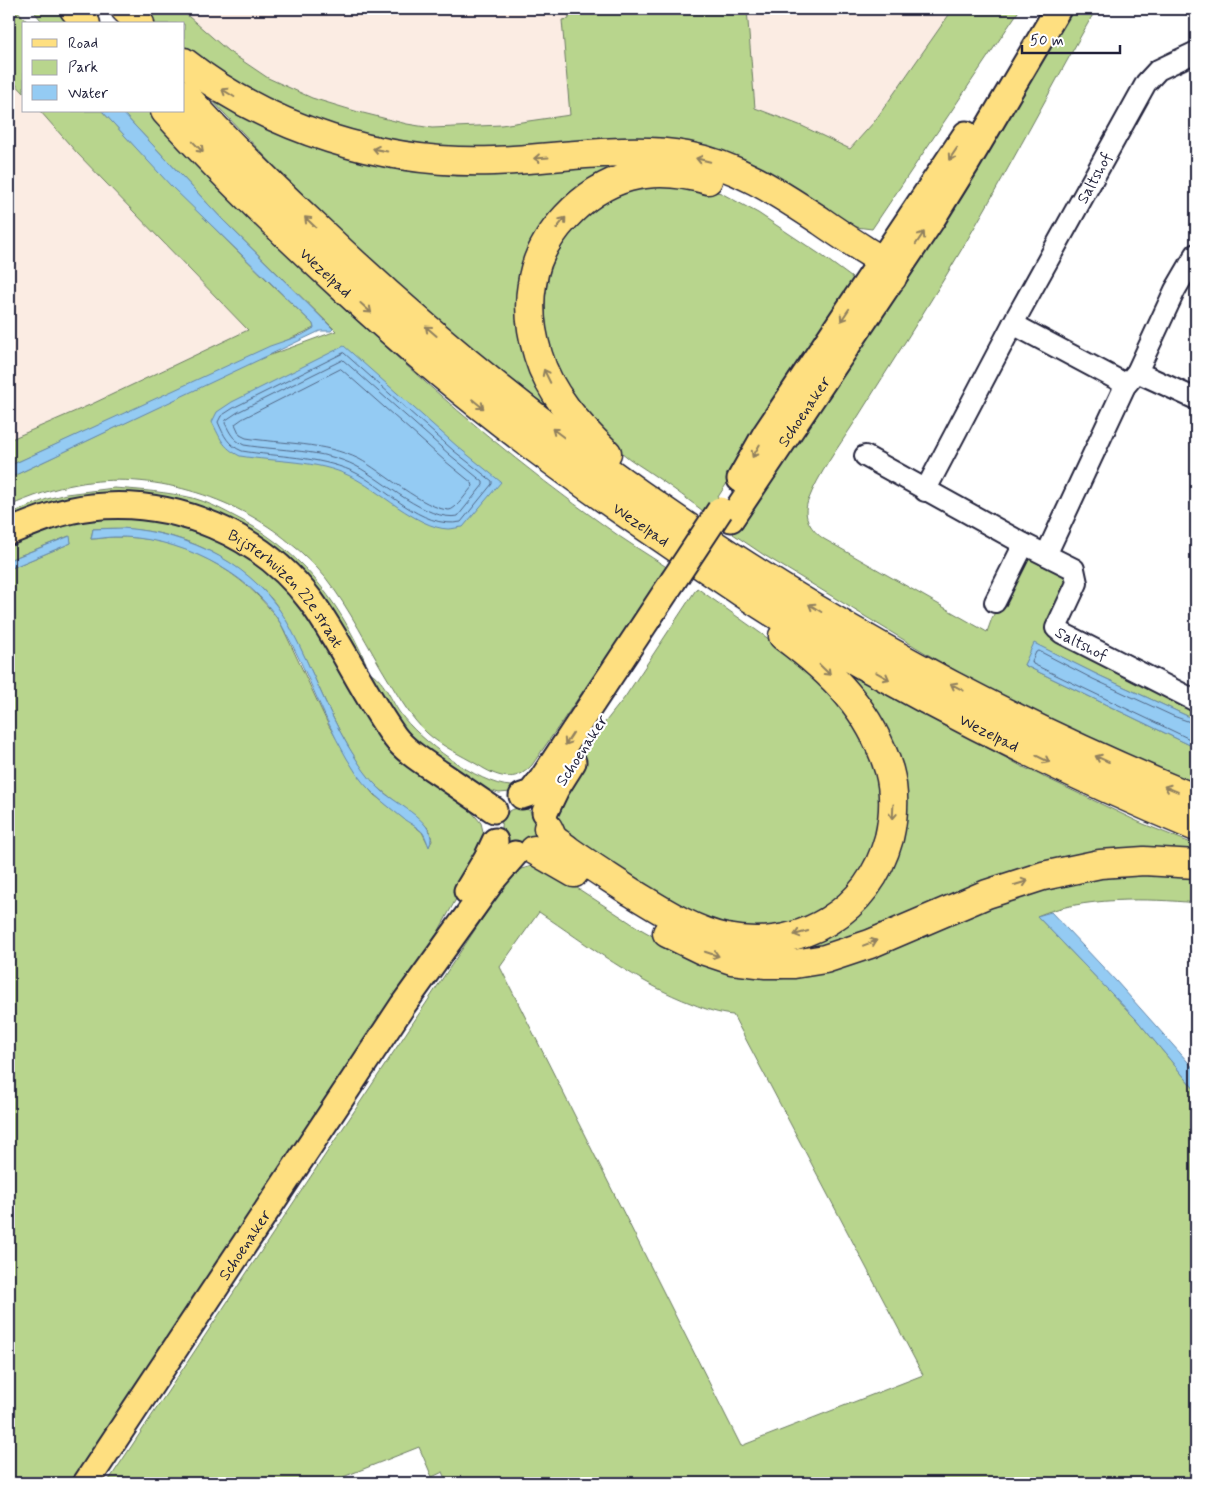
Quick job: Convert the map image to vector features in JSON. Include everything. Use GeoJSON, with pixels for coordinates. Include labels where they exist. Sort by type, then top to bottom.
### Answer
{"type":"FeatureCollection","features":[{"type":"Feature","properties":{"kind":"highway"},"geometry":{"type":"LineString","coordinates":[[74,9],[84,22]]}},
{"type":"Feature","properties":{"kind":"highway"},"geometry":{"type":"LineString","coordinates":[[108,9],[119,22]]}},
{"type":"Feature","properties":{"kind":"highway"},"geometry":{"type":"LineString","coordinates":[[125,9],[138,22]]}},
{"type":"Feature","properties":{"kind":"highway"},"geometry":{"type":"LineString","coordinates":[[185,63],[232,96],[264,112],[294,126],[365,148],[428,158],[464,160],[493,161],[651,152],[686,155],[711,162],[736,171],[764,185],[882,271]]}},
{"type":"Feature","properties":{"kind":"highway","name":"Wezelpad"},"geometry":{"type":"LineString","coordinates":[[185,95],[204,117],[279,192],[398,303],[500,389],[596,462],[668,513],[822,613],[946,681],[1071,745],[1196,800]]}},
{"type":"Feature","properties":{"kind":"highway","name":"Wezelpad"},"geometry":{"type":"LineString","coordinates":[[166,112],[284,234],[440,374],[501,423],[598,495],[736,589],[814,638],[993,735],[1136,802],[1196,827]]}},
{"type":"Feature","properties":{"kind":"highway"},"geometry":{"type":"LineString","coordinates":[[668,513],[651,487],[607,452],[576,420],[555,392],[538,356],[532,331],[532,283],[538,260],[559,224],[573,209],[590,197],[607,186],[629,177],[653,173],[686,174],[716,182],[754,200],[882,271]]}},
{"type":"Feature","properties":{"kind":"highway"},"geometry":{"type":"LineString","coordinates":[[527,837],[554,839],[664,912],[696,928],[725,938],[753,941],[782,939],[808,932],[846,908],[863,892],[876,874],[886,850],[892,825],[894,800],[889,772],[880,746],[868,722],[851,698],[834,679],[800,649],[758,619],[736,589]]}},
{"type":"Feature","properties":{"kind":"highway"},"geometry":{"type":"LineString","coordinates":[[527,837],[554,861],[666,932],[702,950],[732,960],[766,964],[794,964],[824,959],[870,944],[987,894],[1043,876],[1100,864],[1144,861],[1196,864]]}},
{"type":"Feature","properties":{"kind":"main road","name":"Schoenaker"},"geometry":{"type":"LineString","coordinates":[[882,271],[1049,9]]}},
{"type":"Feature","properties":{"kind":"main road","name":"Schoenaker"},"geometry":{"type":"LineString","coordinates":[[494,810],[512,797],[531,793],[542,779],[725,515],[766,433],[882,271],[967,163],[1058,9]]}},
{"type":"Feature","properties":{"kind":"main road","name":"Bijsterhuizen 22e straat"},"geometry":{"type":"LineString","coordinates":[[9,532],[56,514],[92,507],[141,506],[206,522],[236,537],[266,556],[285,571],[298,585],[322,617],[395,737],[416,758],[494,810]]}},
{"type":"Feature","properties":{"kind":"main road","name":"Schoenaker"},"geometry":{"type":"LineString","coordinates":[[86,1483],[403,1006],[435,944],[488,856],[527,837],[678,585]]}},
{"type":"Feature","properties":{"kind":"main road"},"geometry":{"type":"LineString","coordinates":[[494,810],[491,818],[491,830],[527,837],[539,804],[522,796]]}},
{"type":"Feature","properties":{"kind":"street","name":"Saltshof"},"geometry":{"type":"LineString","coordinates":[[925,491],[1012,324],[1146,83],[1158,70],[1196,52]]}},
{"type":"Feature","properties":{"kind":"street"},"geometry":{"type":"LineString","coordinates":[[1046,555],[1175,290],[1196,254]]}},
{"type":"Feature","properties":{"kind":"street"},"geometry":{"type":"LineString","coordinates":[[1012,324],[1118,380],[1131,379],[1196,399]]}},
{"type":"Feature","properties":{"kind":"street","name":"Saltshof"},"geometry":{"type":"LineString","coordinates":[[865,456],[925,491],[1074,569],[1078,583],[1056,628],[1062,633],[1196,701]]}},
{"type":"Feature","properties":{"kind":"street"},"geometry":{"type":"LineString","coordinates":[[995,602],[1024,544]]}},
{"type":"Feature","properties":{"kind":"shaded area"},"geometry":{"type":"Polygon","coordinates":[[[158,9],[992,9],[868,168],[387,130],[255,84],[185,25],[185,22],[181,22],[158,9]]]}},
{"type":"Feature","properties":{"kind":"shaded area"},"geometry":{"type":"Polygon","coordinates":[[[9,15],[22,30],[22,112],[93,112],[291,332],[9,465],[9,15]]]}},
{"type":"Feature","properties":{"kind":"green space"},"geometry":{"type":"Polygon","coordinates":[[[9,9],[16,9],[27,22],[22,22],[22,91],[9,77],[9,9]]]}},
{"type":"Feature","properties":{"kind":"green space"},"geometry":{"type":"Polygon","coordinates":[[[32,9],[60,9],[70,22],[42,22],[32,9]]]}},
{"type":"Feature","properties":{"kind":"green space"},"geometry":{"type":"Polygon","coordinates":[[[137,9],[180,9],[228,51],[268,78],[312,98],[407,124],[432,128],[501,125],[570,115],[562,20],[569,19],[568,9],[747,9],[755,108],[802,126],[850,149],[874,122],[953,9],[1020,9],[872,229],[848,226],[772,176],[442,150],[336,129],[281,108],[185,51],[185,22],[151,22],[137,9]]]}},
{"type":"Feature","properties":{"kind":"green space"},"geometry":{"type":"Polygon","coordinates":[[[1066,9],[1096,9],[964,246],[823,471],[808,501],[806,507],[807,518],[815,532],[824,539],[987,632],[992,618],[1023,558],[1031,554],[1066,571],[1071,581],[1045,633],[1196,710],[1196,720],[1035,644],[1024,665],[1196,748],[1196,789],[1007,699],[937,660],[764,555],[733,534],[928,240],[1066,9]]]}},
{"type":"Feature","properties":{"kind":"green space"},"geometry":{"type":"Polygon","coordinates":[[[188,75],[349,146],[641,153],[530,267],[568,423],[448,327],[361,251],[296,188],[188,75]]]}},
{"type":"Feature","properties":{"kind":"green space"},"geometry":{"type":"Polygon","coordinates":[[[41,112],[103,112],[153,166],[313,324],[314,328],[9,466],[9,440],[92,404],[248,330],[77,153],[41,112]]]}},
{"type":"Feature","properties":{"kind":"green space"},"geometry":{"type":"Polygon","coordinates":[[[122,112],[150,112],[230,198],[287,254],[429,386],[486,434],[575,504],[613,532],[668,568],[532,765],[519,775],[506,777],[492,773],[445,746],[427,733],[402,701],[351,615],[325,577],[295,547],[268,526],[244,512],[190,491],[162,484],[133,481],[77,484],[43,493],[9,506],[9,478],[257,360],[336,331],[223,220],[122,112]]]}},
{"type":"Feature","properties":{"kind":"green space"},"geometry":{"type":"Polygon","coordinates":[[[637,186],[697,187],[721,193],[758,213],[855,280],[811,353],[707,514],[629,458],[614,445],[576,400],[564,382],[549,342],[545,306],[548,282],[554,261],[564,242],[578,225],[595,210],[637,186]]]}},
{"type":"Feature","properties":{"kind":"green space"},"geometry":{"type":"Polygon","coordinates":[[[114,488],[183,496],[213,505],[276,542],[295,558],[328,596],[355,639],[366,663],[361,662],[339,626],[188,508],[9,524],[9,514],[47,499],[66,494],[114,488]]]}},
{"type":"Feature","properties":{"kind":"green space"},"geometry":{"type":"Polygon","coordinates":[[[150,517],[220,538],[280,579],[313,625],[471,809],[481,823],[486,844],[437,934],[362,1053],[81,1483],[9,1483],[9,569],[71,543],[69,536],[9,560],[9,542],[78,519],[150,517]],[[114,528],[93,529],[91,539],[114,537],[138,538],[163,542],[186,550],[209,560],[230,573],[266,605],[281,624],[329,726],[360,778],[374,795],[422,832],[429,846],[432,841],[428,828],[378,787],[365,773],[352,753],[289,626],[277,606],[266,593],[228,562],[192,543],[154,532],[114,528]]]}},
{"type":"Feature","properties":{"kind":"green space"},"geometry":{"type":"Polygon","coordinates":[[[697,588],[780,647],[822,682],[874,753],[886,805],[862,884],[808,923],[742,929],[712,920],[630,881],[592,860],[556,822],[555,808],[559,790],[591,740],[625,697],[697,588]]]}},
{"type":"Feature","properties":{"kind":"green space"},"geometry":{"type":"Polygon","coordinates":[[[835,666],[1023,767],[1141,823],[1196,845],[1196,858],[1112,859],[827,954],[718,943],[844,921],[902,809],[835,666]]]}},
{"type":"Feature","properties":{"kind":"green space"},"geometry":{"type":"Polygon","coordinates":[[[364,670],[376,676],[381,682],[409,724],[450,759],[483,778],[498,784],[521,785],[537,779],[511,792],[499,793],[485,789],[413,743],[364,670]]]}},
{"type":"Feature","properties":{"kind":"green space"},"geometry":{"type":"Polygon","coordinates":[[[520,808],[533,814],[539,827],[533,840],[520,846],[507,840],[501,827],[507,814],[520,808]]]}},
{"type":"Feature","properties":{"kind":"green space"},"geometry":{"type":"Polygon","coordinates":[[[532,866],[548,869],[637,927],[679,951],[751,976],[781,979],[818,973],[996,905],[1052,888],[1111,876],[1196,875],[1196,903],[1158,900],[1115,900],[1074,905],[1037,916],[1136,1019],[1196,1091],[1196,1483],[448,1483],[443,1472],[432,1477],[419,1447],[328,1483],[107,1483],[514,871],[532,866]],[[539,912],[500,967],[741,1446],[923,1375],[733,1015],[702,1008],[652,985],[613,962],[539,912]]]}},
{"type":"Feature","properties":{"kind":"water"},"geometry":{"type":"Polygon","coordinates":[[[103,112],[122,112],[223,220],[333,329],[331,331],[320,331],[9,478],[9,466],[270,346],[302,335],[314,328],[313,324],[171,186],[103,112]]]}},
{"type":"Feature","properties":{"kind":"water"},"geometry":{"type":"Polygon","coordinates":[[[344,346],[458,447],[501,482],[463,527],[448,529],[424,522],[361,482],[337,471],[310,464],[240,456],[229,449],[223,442],[212,422],[217,412],[232,402],[344,346]]]}},
{"type":"Feature","properties":{"kind":"water"},"geometry":{"type":"Polygon","coordinates":[[[122,528],[147,531],[196,545],[219,556],[259,586],[276,605],[290,627],[339,730],[358,762],[379,788],[415,815],[429,830],[431,839],[429,847],[421,831],[380,800],[358,776],[337,739],[281,624],[267,605],[250,588],[230,573],[208,560],[185,550],[161,542],[137,538],[91,539],[93,529],[122,528]]]}},
{"type":"Feature","properties":{"kind":"water"},"geometry":{"type":"Polygon","coordinates":[[[70,536],[71,543],[9,569],[9,560],[70,536]]]}},
{"type":"Feature","properties":{"kind":"water"},"geometry":{"type":"Polygon","coordinates":[[[1034,643],[1196,720],[1196,748],[1024,665],[1034,643]]]}},
{"type":"Feature","properties":{"kind":"water"},"geometry":{"type":"Polygon","coordinates":[[[1051,912],[1116,981],[1196,1071],[1196,1091],[1136,1019],[1037,916],[1051,912]]]}}]}
